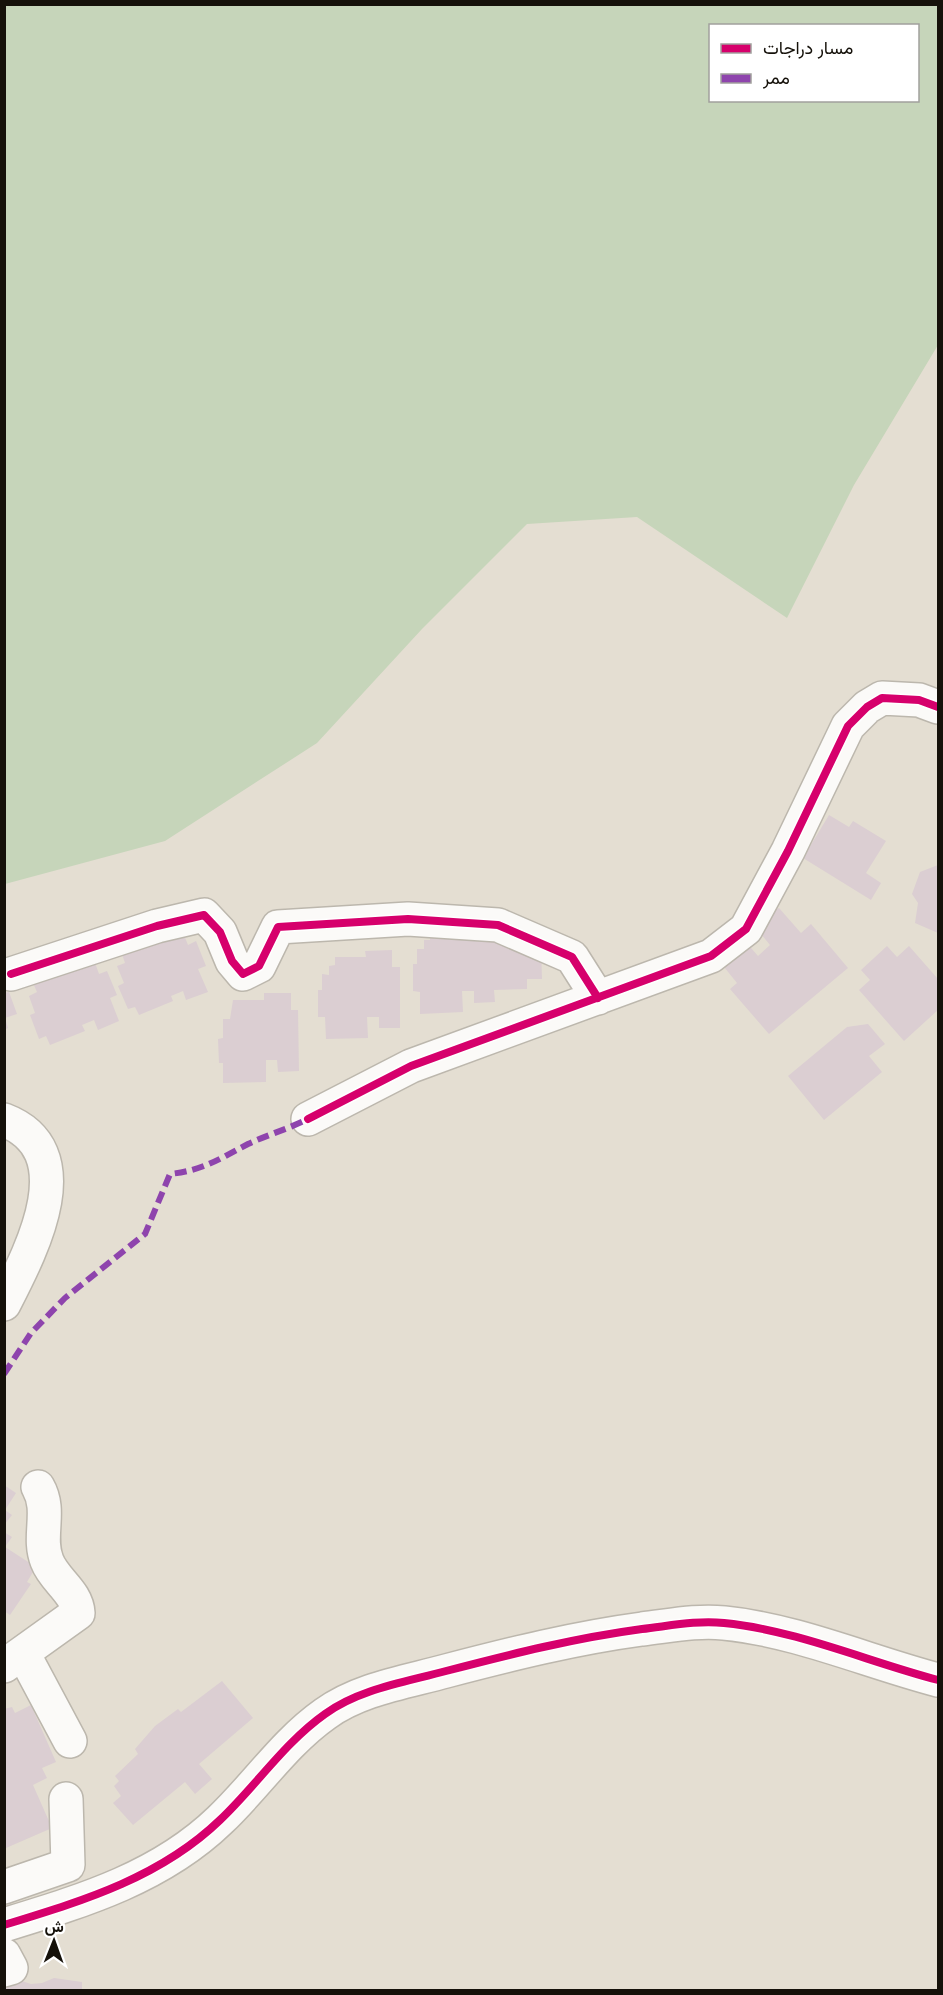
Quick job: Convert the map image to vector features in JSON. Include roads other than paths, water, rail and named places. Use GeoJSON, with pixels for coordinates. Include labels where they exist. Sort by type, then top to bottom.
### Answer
{"type":"FeatureCollection","features":[{"type":"Feature","properties":{"kind":"street"},"geometry":{"type":"LineString","coordinates":[[308,1119],[411,1066],[711,956],[746,929],[788,851],[848,726],[867,707],[882,698],[920,700],[939,707]]}},
{"type":"Feature","properties":{"kind":"street"},"geometry":{"type":"LineString","coordinates":[[11,974],[157,926],[204,915],[220,932],[232,961],[243,974],[259,966],[279,927],[408,920],[498,924],[573,957],[598,998]]}},
{"type":"Feature","properties":{"kind":"street"},"geometry":{"type":"LineString","coordinates":[[4,1120],[17,1125],[33,1140],[43,1159],[48,1187],[44,1212],[31,1249],[4,1304]]}},
{"type":"Feature","properties":{"kind":"street"},"geometry":{"type":"LineString","coordinates":[[38,1487],[46,1512],[43,1528],[45,1558],[52,1572],[77,1603],[78,1613],[14,1659],[70,1741]]}},
{"type":"Feature","properties":{"kind":"street"},"geometry":{"type":"LineString","coordinates":[[4,1925],[107,1893],[187,1848],[220,1820],[299,1734],[327,1712],[353,1698],[515,1653],[608,1634],[683,1624],[723,1623],[759,1628],[939,1680]]}},
{"type":"Feature","properties":{"kind":"street"},"geometry":{"type":"LineString","coordinates":[[4,1887],[68,1865],[66,1799]]}},
{"type":"Feature","properties":{"kind":"street"},"geometry":{"type":"LineString","coordinates":[[4,1955],[11,1968],[4,1970]]}}]}
